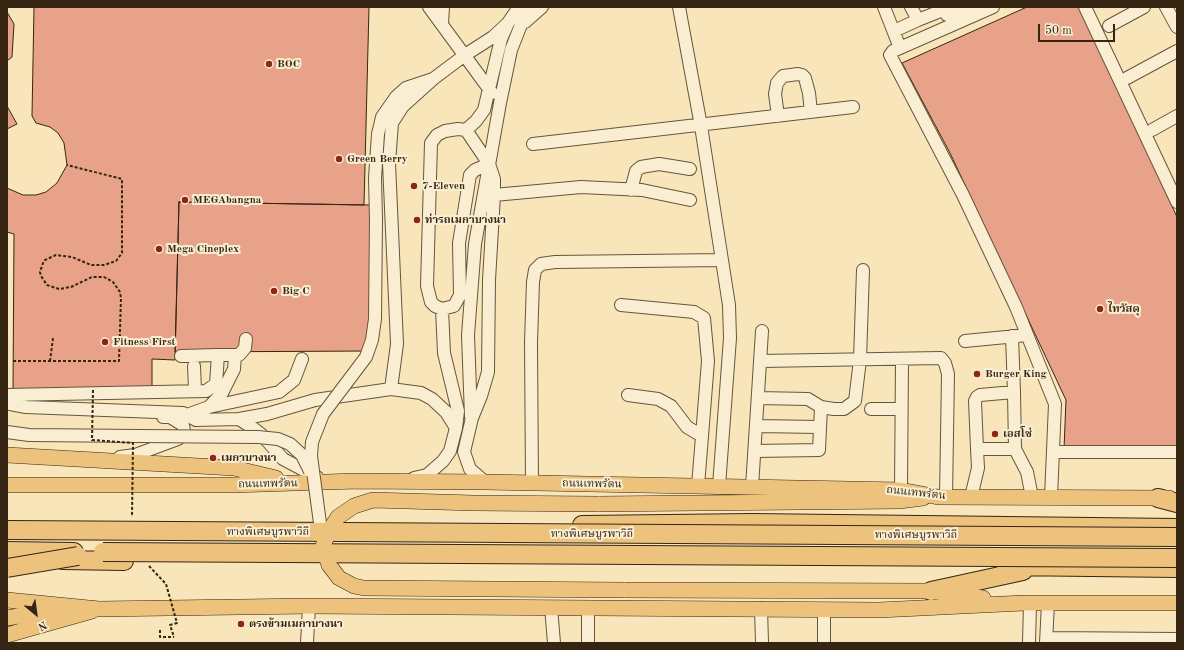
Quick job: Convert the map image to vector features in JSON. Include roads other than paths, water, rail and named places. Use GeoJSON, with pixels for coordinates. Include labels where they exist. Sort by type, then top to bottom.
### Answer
{"type":"FeatureCollection","features":[{"type":"Feature","properties":{"kind":"highway"},"geometry":{"type":"LineString","coordinates":[[1158,498],[1177,503]]}},
{"type":"Feature","properties":{"kind":"highway"},"geometry":{"type":"LineString","coordinates":[[7,518],[102,531]]}},
{"type":"Feature","properties":{"kind":"highway"},"geometry":{"type":"LineString","coordinates":[[7,525],[456,526],[752,523],[1177,528]]}},
{"type":"Feature","properties":{"kind":"highway","name":"ทางพิเศษบูรพาวิถี"},"geometry":{"type":"LineString","coordinates":[[7,530],[1177,537]]}},
{"type":"Feature","properties":{"kind":"highway","name":"ทางพิเศษบูรพาวิถี"},"geometry":{"type":"LineString","coordinates":[[7,551],[1177,558]]}},
{"type":"Feature","properties":{"kind":"highway"},"geometry":{"type":"LineString","coordinates":[[7,568],[103,552]]}},
{"type":"Feature","properties":{"kind":"highway"},"geometry":{"type":"LineString","coordinates":[[7,561],[754,563],[1177,568]]}},
{"type":"Feature","properties":{"kind":"highway"},"geometry":{"type":"LineString","coordinates":[[930,591],[1043,566]]}},
{"type":"Feature","properties":{"kind":"main road"},"geometry":{"type":"LineString","coordinates":[[7,454],[234,468],[296,484]]}},
{"type":"Feature","properties":{"kind":"main road","name":"ถนนเทพรัตน"},"geometry":{"type":"LineString","coordinates":[[7,485],[321,485],[397,482],[485,482],[901,490],[942,497],[1177,498]]}},
{"type":"Feature","properties":{"kind":"main road"},"geometry":{"type":"LineString","coordinates":[[942,497],[899,501],[598,504],[473,503],[373,500],[354,506],[338,518],[329,531],[324,546],[329,565],[339,578],[354,586],[364,588],[930,591],[1027,603]]}},
{"type":"Feature","properties":{"kind":"main road"},"geometry":{"type":"LineString","coordinates":[[7,600],[99,609],[309,606],[878,610],[1027,603],[1177,603]]}},
{"type":"Feature","properties":{"kind":"main road"},"geometry":{"type":"LineString","coordinates":[[7,618],[73,606]]}},
{"type":"Feature","properties":{"kind":"main road"},"geometry":{"type":"LineString","coordinates":[[11,637],[99,609]]}},
{"type":"Feature","properties":{"kind":"street"},"geometry":{"type":"LineString","coordinates":[[429,7],[500,103]]}},
{"type":"Feature","properties":{"kind":"street"},"geometry":{"type":"LineString","coordinates":[[442,24],[443,7]]}},
{"type":"Feature","properties":{"kind":"street"},"geometry":{"type":"LineString","coordinates":[[472,418],[470,400],[470,320],[475,244],[511,50],[513,26],[519,7]]}},
{"type":"Feature","properties":{"kind":"street"},"geometry":{"type":"LineString","coordinates":[[466,130],[476,121],[484,110],[501,39],[528,7]]}},
{"type":"Feature","properties":{"kind":"street"},"geometry":{"type":"LineString","coordinates":[[391,389],[397,344],[389,163],[392,123],[403,106],[432,79],[465,55],[542,7]]}},
{"type":"Feature","properties":{"kind":"street"},"geometry":{"type":"LineString","coordinates":[[679,7],[701,126],[729,306],[730,338],[719,486]]}},
{"type":"Feature","properties":{"kind":"street"},"geometry":{"type":"LineString","coordinates":[[884,7],[900,48]]}},
{"type":"Feature","properties":{"kind":"street"},"geometry":{"type":"LineString","coordinates":[[911,7],[918,20]]}},
{"type":"Feature","properties":{"kind":"street"},"geometry":{"type":"LineString","coordinates":[[894,32],[942,8],[947,15],[971,7]]}},
{"type":"Feature","properties":{"kind":"street"},"geometry":{"type":"LineString","coordinates":[[994,7],[900,48],[890,55],[963,195],[1016,307],[1055,404],[1051,498]]}},
{"type":"Feature","properties":{"kind":"street"},"geometry":{"type":"LineString","coordinates":[[1085,7],[1177,202]]}},
{"type":"Feature","properties":{"kind":"street"},"geometry":{"type":"LineString","coordinates":[[1109,26],[1144,7]]}},
{"type":"Feature","properties":{"kind":"street"},"geometry":{"type":"LineString","coordinates":[[1166,7],[1177,27]]}},
{"type":"Feature","properties":{"kind":"street"},"geometry":{"type":"LineString","coordinates":[[1127,78],[1177,51]]}},
{"type":"Feature","properties":{"kind":"street"},"geometry":{"type":"LineString","coordinates":[[778,116],[775,94],[776,83],[783,76],[798,74],[802,74],[805,78],[809,93],[811,112]]}},
{"type":"Feature","properties":{"kind":"street"},"geometry":{"type":"LineString","coordinates":[[324,546],[321,485],[311,456],[316,429],[322,414],[366,358],[372,340],[375,319],[375,178],[378,134],[382,117],[396,97],[406,88],[432,79]]}},
{"type":"Feature","properties":{"kind":"street"},"geometry":{"type":"LineString","coordinates":[[533,144],[701,126],[853,107]]}},
{"type":"Feature","properties":{"kind":"street"},"geometry":{"type":"LineString","coordinates":[[1152,130],[1177,116]]}},
{"type":"Feature","properties":{"kind":"street"},"geometry":{"type":"LineString","coordinates":[[485,482],[470,469],[464,452],[472,418],[481,396],[488,372],[489,280],[494,179],[489,164],[466,130],[458,129],[445,131],[437,135],[431,143],[427,286],[431,302],[435,306],[442,309],[454,306],[460,295],[459,243],[470,175],[475,170],[489,164]]}},
{"type":"Feature","properties":{"kind":"street"},"geometry":{"type":"LineString","coordinates":[[631,190],[636,171],[641,167],[659,164],[690,169]]}},
{"type":"Feature","properties":{"kind":"street"},"geometry":{"type":"LineString","coordinates":[[494,195],[581,187],[631,190],[690,200]]}},
{"type":"Feature","properties":{"kind":"street"},"geometry":{"type":"LineString","coordinates":[[532,483],[531,342],[533,282],[535,270],[541,264],[562,261],[722,260]]}},
{"type":"Feature","properties":{"kind":"street"},"geometry":{"type":"LineString","coordinates":[[758,398],[808,399],[821,407],[834,410],[844,409],[855,401],[860,360],[863,270]]}},
{"type":"Feature","properties":{"kind":"street"},"geometry":{"type":"LineString","coordinates":[[621,306],[694,312],[704,318],[708,361],[698,486]]}},
{"type":"Feature","properties":{"kind":"street"},"geometry":{"type":"LineString","coordinates":[[397,482],[428,475],[450,451],[456,428],[458,411],[444,353],[442,309]]}},
{"type":"Feature","properties":{"kind":"street"},"geometry":{"type":"LineString","coordinates":[[752,487],[762,331]]}},
{"type":"Feature","properties":{"kind":"street"},"geometry":{"type":"LineString","coordinates":[[965,341],[1027,335]]}},
{"type":"Feature","properties":{"kind":"street"},"geometry":{"type":"LineString","coordinates":[[1012,336],[1015,449],[1027,472],[1032,497]]}},
{"type":"Feature","properties":{"kind":"street"},"geometry":{"type":"LineString","coordinates":[[181,356],[239,355],[245,348],[246,339]]}},
{"type":"Feature","properties":{"kind":"street"},"geometry":{"type":"LineString","coordinates":[[7,395],[195,390],[206,391],[216,384],[218,355]]}},
{"type":"Feature","properties":{"kind":"street"},"geometry":{"type":"LineString","coordinates":[[209,407],[222,393],[230,380],[234,369],[235,356]]}},
{"type":"Feature","properties":{"kind":"street"},"geometry":{"type":"LineString","coordinates":[[760,361],[941,358],[947,368],[948,374],[942,497]]}},
{"type":"Feature","properties":{"kind":"street"},"geometry":{"type":"LineString","coordinates":[[7,400],[10,404],[26,407],[188,415],[209,407],[279,392],[294,380],[302,359]]}},
{"type":"Feature","properties":{"kind":"street"},"geometry":{"type":"LineString","coordinates":[[901,490],[902,359]]}},
{"type":"Feature","properties":{"kind":"street"},"geometry":{"type":"LineString","coordinates":[[194,366],[195,390]]}},
{"type":"Feature","properties":{"kind":"street"},"geometry":{"type":"LineString","coordinates":[[188,415],[196,420],[239,420],[267,414],[315,400],[391,389],[421,393],[432,399],[446,412],[456,428]]}},
{"type":"Feature","properties":{"kind":"street"},"geometry":{"type":"LineString","coordinates":[[971,497],[978,468],[975,401],[980,394],[1014,392]]}},
{"type":"Feature","properties":{"kind":"street"},"geometry":{"type":"LineString","coordinates":[[628,395],[658,399],[671,406],[687,427],[702,436]]}},
{"type":"Feature","properties":{"kind":"street"},"geometry":{"type":"LineString","coordinates":[[754,451],[819,450],[821,407]]}},
{"type":"Feature","properties":{"kind":"street"},"geometry":{"type":"LineString","coordinates":[[871,409],[901,409]]}},
{"type":"Feature","properties":{"kind":"street"},"geometry":{"type":"LineString","coordinates":[[7,411],[97,417],[170,417],[183,425],[184,431],[178,439],[135,455],[101,459]]}},
{"type":"Feature","properties":{"kind":"street"},"geometry":{"type":"LineString","coordinates":[[239,420],[258,432],[283,459],[321,485]]}},
{"type":"Feature","properties":{"kind":"street"},"geometry":{"type":"LineString","coordinates":[[756,426],[820,427]]}},
{"type":"Feature","properties":{"kind":"street"},"geometry":{"type":"LineString","coordinates":[[7,432],[29,435],[258,437],[278,439],[290,444],[302,455],[321,485]]}},
{"type":"Feature","properties":{"kind":"street"},"geometry":{"type":"LineString","coordinates":[[977,449],[1015,449]]}},
{"type":"Feature","properties":{"kind":"street"},"geometry":{"type":"LineString","coordinates":[[1053,452],[1177,452]]}},
{"type":"Feature","properties":{"kind":"street"},"geometry":{"type":"LineString","coordinates":[[1027,603],[1029,643]]}},
{"type":"Feature","properties":{"kind":"street"},"geometry":{"type":"LineString","coordinates":[[1048,603],[1046,640],[1177,638]]}},
{"type":"Feature","properties":{"kind":"street"},"geometry":{"type":"LineString","coordinates":[[307,643],[309,606]]}},
{"type":"Feature","properties":{"kind":"street"},"geometry":{"type":"LineString","coordinates":[[552,607],[554,643]]}},
{"type":"Feature","properties":{"kind":"street"},"geometry":{"type":"LineString","coordinates":[[588,607],[588,643]]}},
{"type":"Feature","properties":{"kind":"street"},"geometry":{"type":"LineString","coordinates":[[761,608],[762,643]]}},
{"type":"Feature","properties":{"kind":"street"},"geometry":{"type":"LineString","coordinates":[[824,609],[824,643]]}},
{"type":"Feature","properties":{"kind":"place","name":"BOC"},"geometry":{"type":"Point","coordinates":[269,64]}},
{"type":"Feature","properties":{"kind":"place","name":"Green Berry"},"geometry":{"type":"Point","coordinates":[339,159]}},
{"type":"Feature","properties":{"kind":"place","name":"7-Eleven"},"geometry":{"type":"Point","coordinates":[414,186]}},
{"type":"Feature","properties":{"kind":"place","name":"MEGAbangna"},"geometry":{"type":"Point","coordinates":[185,200]}},
{"type":"Feature","properties":{"kind":"place","name":"ท่ารถเมกาบางนา"},"geometry":{"type":"Point","coordinates":[417,220]}},
{"type":"Feature","properties":{"kind":"place","name":"Mega Cineplex"},"geometry":{"type":"Point","coordinates":[159,249]}},
{"type":"Feature","properties":{"kind":"place","name":"Big C"},"geometry":{"type":"Point","coordinates":[274,291]}},
{"type":"Feature","properties":{"kind":"place","name":"ไทวัสดุ"},"geometry":{"type":"Point","coordinates":[1100,309]}},
{"type":"Feature","properties":{"kind":"place","name":"Fitness First"},"geometry":{"type":"Point","coordinates":[105,342]}},
{"type":"Feature","properties":{"kind":"place","name":"Burger King"},"geometry":{"type":"Point","coordinates":[977,374]}},
{"type":"Feature","properties":{"kind":"place","name":"เอสโซ่"},"geometry":{"type":"Point","coordinates":[995,434]}},
{"type":"Feature","properties":{"kind":"place","name":"เมกาบางนา"},"geometry":{"type":"Point","coordinates":[213,458]}},
{"type":"Feature","properties":{"kind":"place","name":"ตรงข้ามเมกาบางนา"},"geometry":{"type":"Point","coordinates":[241,624]}}]}
